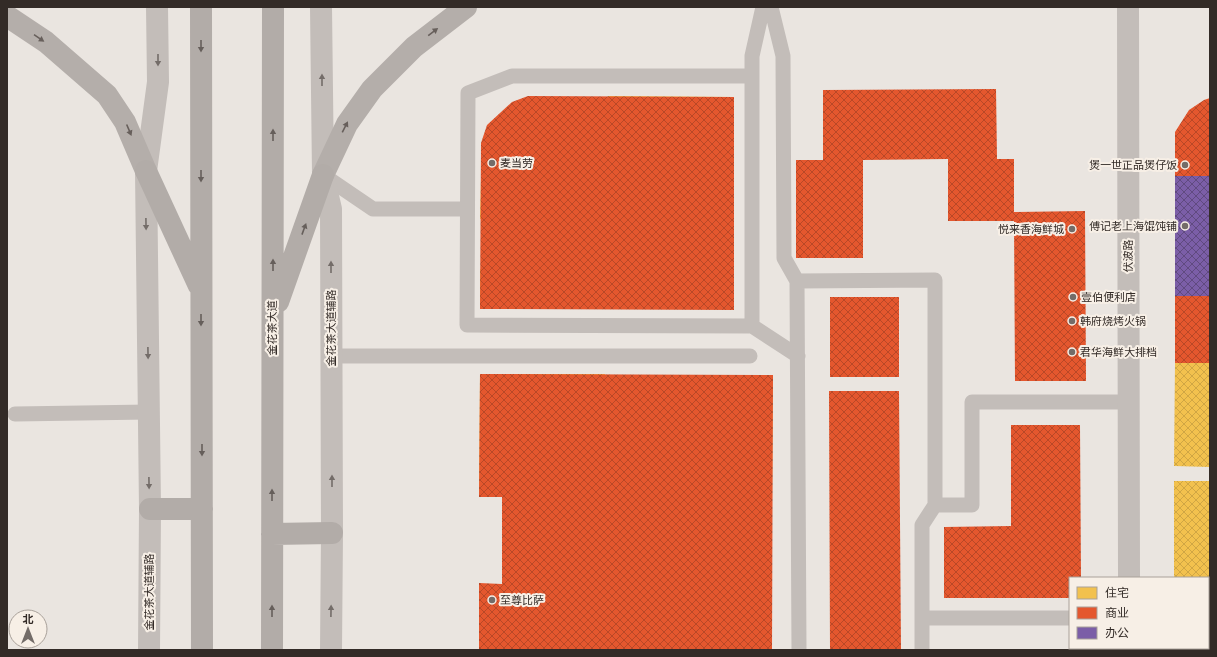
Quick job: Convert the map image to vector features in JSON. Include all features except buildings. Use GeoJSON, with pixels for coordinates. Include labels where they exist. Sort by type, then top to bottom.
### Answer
{"type":"FeatureCollection","features":[{"type":"Feature","properties":{"kind":"main road"},"geometry":{"type":"LineString","coordinates":[[201,7],[202,650]]}},
{"type":"Feature","properties":{"kind":"main road","name":"金花茶大道"},"geometry":{"type":"LineString","coordinates":[[272,650],[273,7]]}},
{"type":"Feature","properties":{"kind":"main road"},"geometry":{"type":"LineString","coordinates":[[272,318],[323,175],[347,124],[372,88],[414,47],[466,7]]}},
{"type":"Feature","properties":{"kind":"main road"},"geometry":{"type":"LineString","coordinates":[[7,16],[46,42],[107,95],[125,122],[201,292]]}},
{"type":"Feature","properties":{"kind":"main road"},"geometry":{"type":"LineString","coordinates":[[150,509],[202,509]]}},
{"type":"Feature","properties":{"kind":"main road"},"geometry":{"type":"LineString","coordinates":[[272,534],[332,533]]}},
{"type":"Feature","properties":{"kind":"street","name":"金花茶大道辅路"},"geometry":{"type":"LineString","coordinates":[[149,650],[150,509],[146,170],[158,82],[157,7]]}},
{"type":"Feature","properties":{"kind":"street","name":"金花茶大道辅路"},"geometry":{"type":"LineString","coordinates":[[321,7],[323,175],[331,209],[331,650]]}},
{"type":"Feature","properties":{"kind":"street","name":"伏波路"},"geometry":{"type":"LineString","coordinates":[[1128,7],[1128,577]]}},
{"type":"Feature","properties":{"kind":"lane"},"geometry":{"type":"LineString","coordinates":[[752,326],[752,56],[763,7]]}},
{"type":"Feature","properties":{"kind":"lane"},"geometry":{"type":"LineString","coordinates":[[771,7],[784,56],[784,258],[797,281],[799,650]]}},
{"type":"Feature","properties":{"kind":"lane"},"geometry":{"type":"LineString","coordinates":[[752,76],[512,76],[468,93],[467,325],[752,326],[798,356]]}},
{"type":"Feature","properties":{"kind":"lane"},"geometry":{"type":"LineString","coordinates":[[323,175],[373,209],[467,210]]}},
{"type":"Feature","properties":{"kind":"lane"},"geometry":{"type":"LineString","coordinates":[[797,281],[935,280],[935,505],[922,525],[922,650]]}},
{"type":"Feature","properties":{"kind":"lane"},"geometry":{"type":"LineString","coordinates":[[332,356],[750,356]]}},
{"type":"Feature","properties":{"kind":"lane"},"geometry":{"type":"LineString","coordinates":[[935,505],[972,505],[972,402],[1128,402]]}},
{"type":"Feature","properties":{"kind":"lane"},"geometry":{"type":"LineString","coordinates":[[15,414],[148,412]]}},
{"type":"Feature","properties":{"kind":"lane"},"geometry":{"type":"LineString","coordinates":[[922,618],[1069,618]]}},
{"type":"Feature","properties":{"kind":"place","name":"麦当劳"},"geometry":{"type":"Point","coordinates":[492,163]}},
{"type":"Feature","properties":{"kind":"place","name":"煲一世正品煲仔饭"},"geometry":{"type":"Point","coordinates":[1185,165]}},
{"type":"Feature","properties":{"kind":"place","name":"傅记老上海馄饨铺"},"geometry":{"type":"Point","coordinates":[1185,226]}},
{"type":"Feature","properties":{"kind":"place","name":"悦来香海鲜城"},"geometry":{"type":"Point","coordinates":[1072,229]}},
{"type":"Feature","properties":{"kind":"place","name":"壹伯便利店"},"geometry":{"type":"Point","coordinates":[1073,297]}},
{"type":"Feature","properties":{"kind":"place","name":"韩府烧烤火锅"},"geometry":{"type":"Point","coordinates":[1072,321]}},
{"type":"Feature","properties":{"kind":"place","name":"君华海鲜大排档"},"geometry":{"type":"Point","coordinates":[1072,352]}},
{"type":"Feature","properties":{"kind":"place","name":"至尊比萨"},"geometry":{"type":"Point","coordinates":[492,600]}}]}
